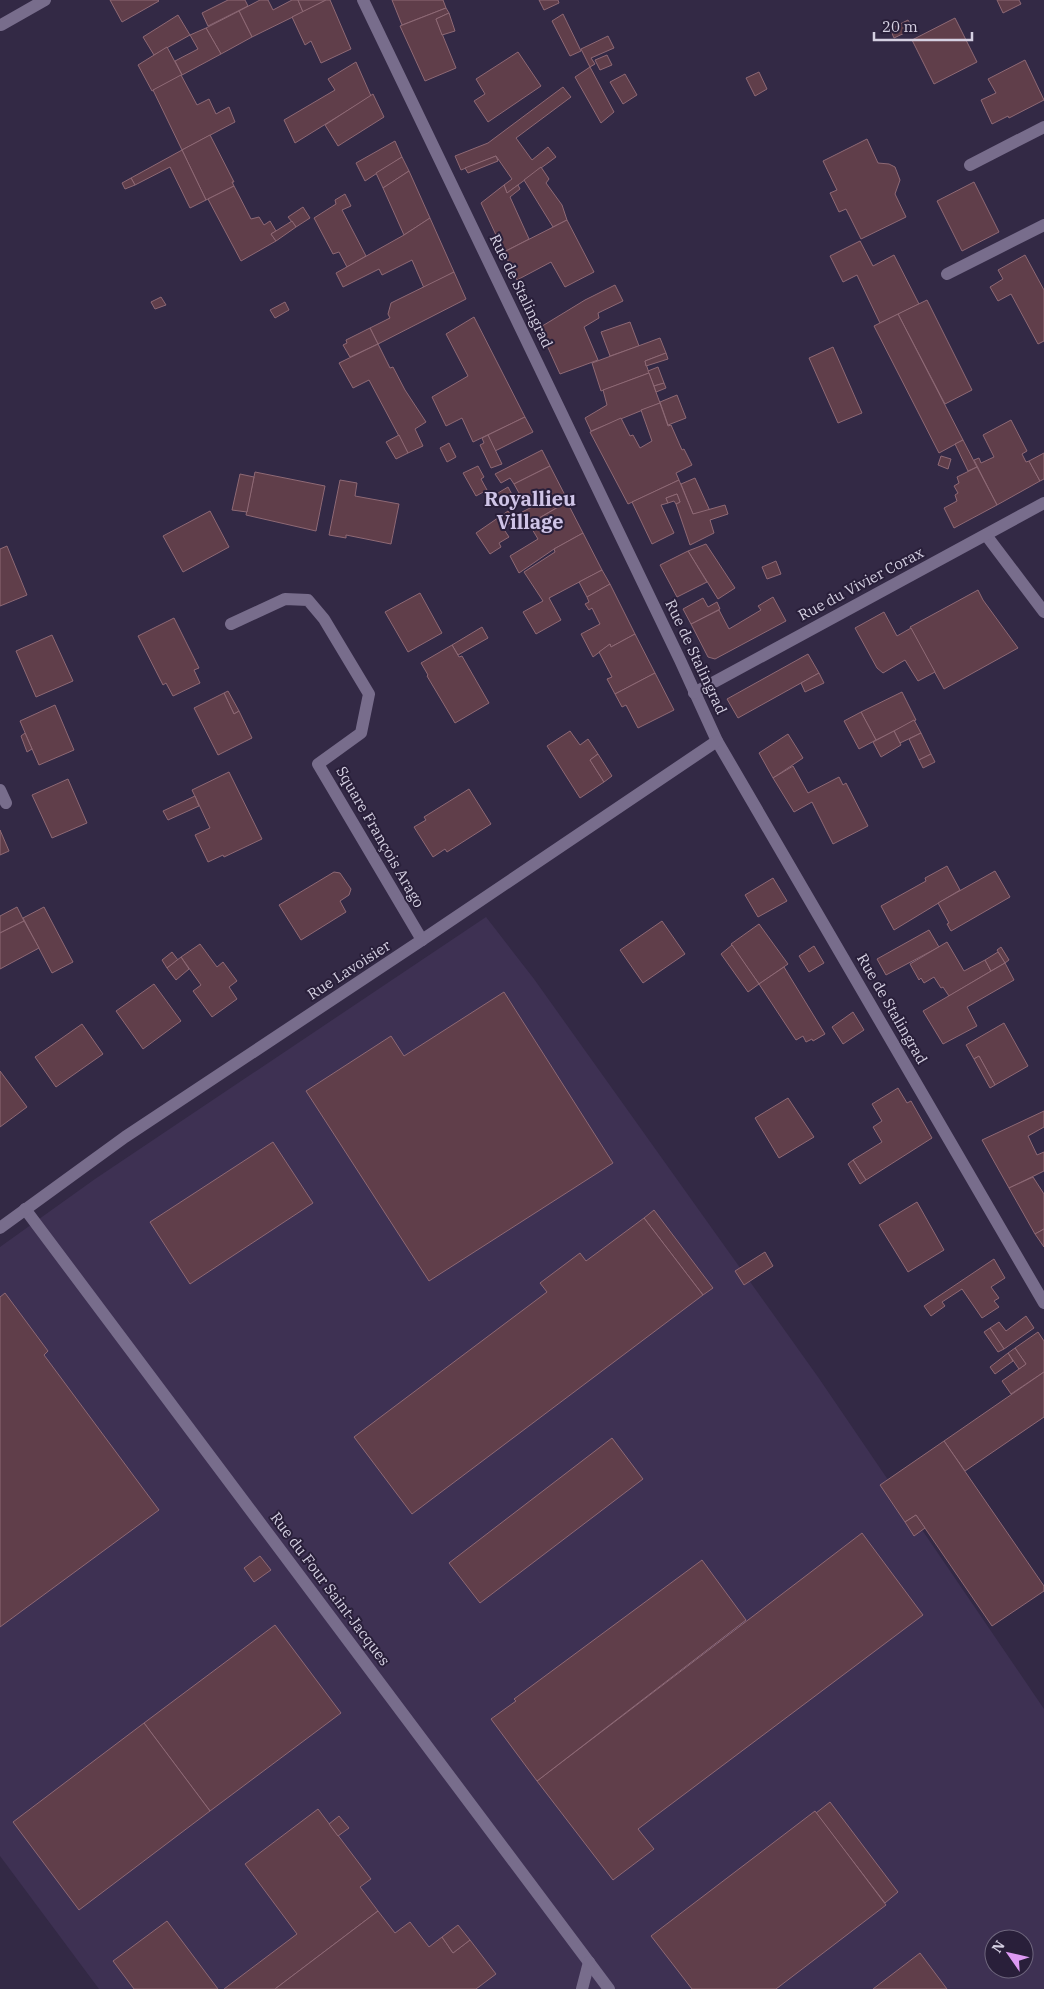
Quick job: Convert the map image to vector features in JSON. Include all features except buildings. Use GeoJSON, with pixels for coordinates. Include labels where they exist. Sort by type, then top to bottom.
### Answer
{"type":"FeatureCollection","features":[{"type":"Feature","properties":{"kind":"street"},"geometry":{"type":"LineString","coordinates":[[1,25],[46,0]]}},
{"type":"Feature","properties":{"kind":"street","name":"Rue de Stalingrad"},"geometry":{"type":"LineString","coordinates":[[364,0],[717,741],[1044,1303]]}},
{"type":"Feature","properties":{"kind":"street"},"geometry":{"type":"LineString","coordinates":[[970,165],[1044,127]]}},
{"type":"Feature","properties":{"kind":"street"},"geometry":{"type":"LineString","coordinates":[[947,274],[1044,225]]}},
{"type":"Feature","properties":{"kind":"street","name":"Rue du Vivier Corax"},"geometry":{"type":"LineString","coordinates":[[694,693],[1044,503]]}},
{"type":"Feature","properties":{"kind":"street"},"geometry":{"type":"LineString","coordinates":[[986,535],[1044,612]]}},
{"type":"Feature","properties":{"kind":"street","name":"Square François Arago"},"geometry":{"type":"LineString","coordinates":[[231,624],[285,600],[308,600],[324,619],[369,694],[361,733],[318,764],[422,940]]}},
{"type":"Feature","properties":{"kind":"street","name":"Rue Lavoisier"},"geometry":{"type":"LineString","coordinates":[[0,1228],[125,1137],[717,741]]}},
{"type":"Feature","properties":{"kind":"street"},"geometry":{"type":"LineString","coordinates":[[0,790],[6,803]]}},
{"type":"Feature","properties":{"kind":"street","name":"Rue du Four Saint-Jacques"},"geometry":{"type":"LineString","coordinates":[[25,1209],[609,1989]]}},
{"type":"Feature","properties":{"kind":"street"},"geometry":{"type":"LineString","coordinates":[[582,1989],[589,1962]]}},
{"type":"Feature","properties":{"kind":"shaded area"},"geometry":{"type":"Polygon","coordinates":[[[486,917],[534,979],[818,1377],[1044,1709],[1044,1989],[99,1989],[0,1856],[0,1247],[95,1179],[486,917]]]}},
{"type":"Feature","properties":{"kind":"district","name":"Royallieu Village"},"geometry":{"type":"Point","coordinates":[530,510]}}]}
